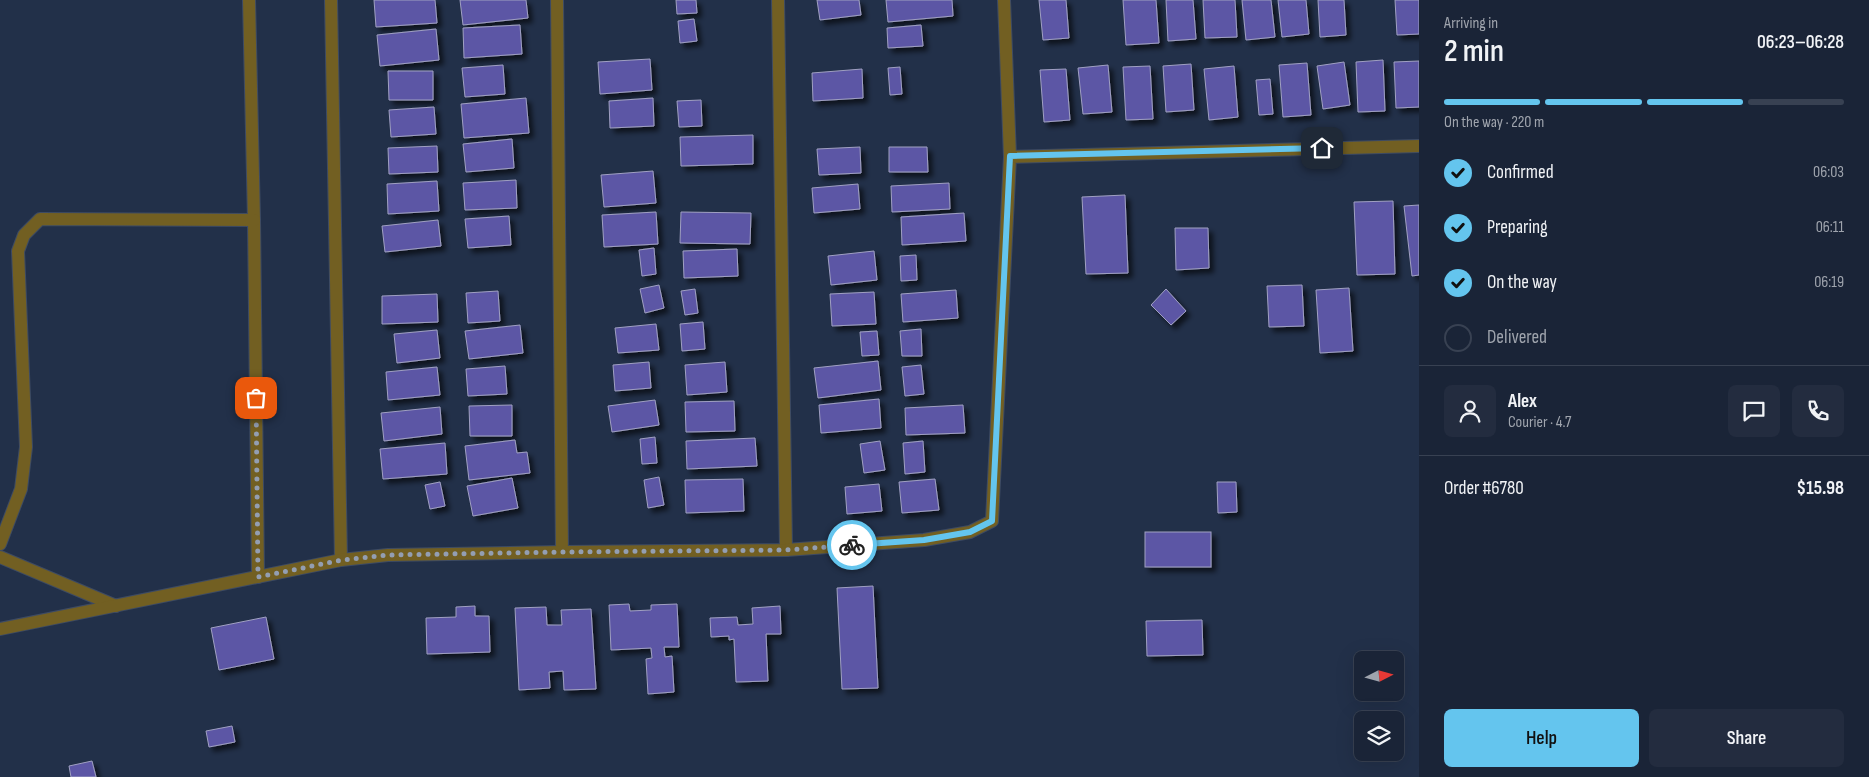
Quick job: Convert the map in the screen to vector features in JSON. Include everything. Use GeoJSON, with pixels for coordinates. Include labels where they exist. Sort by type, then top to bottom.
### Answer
{"type":"FeatureCollection","features":[{"type":"Feature","properties":{"kind":"street"},"geometry":{"type":"LineString","coordinates":[[249,0],[254,220],[258,577]]}},
{"type":"Feature","properties":{"kind":"street"},"geometry":{"type":"LineString","coordinates":[[330,0],[342,560]]}},
{"type":"Feature","properties":{"kind":"street"},"geometry":{"type":"LineString","coordinates":[[557,0],[562,552]]}},
{"type":"Feature","properties":{"kind":"street"},"geometry":{"type":"LineString","coordinates":[[778,0],[786,550]]}},
{"type":"Feature","properties":{"kind":"street"},"geometry":{"type":"LineString","coordinates":[[0,629],[342,560],[388,555],[786,550],[924,540],[970,532],[992,521],[1010,156],[1004,0]]}},
{"type":"Feature","properties":{"kind":"street"},"geometry":{"type":"LineString","coordinates":[[1010,156],[1419,146]]}},
{"type":"Feature","properties":{"kind":"street"},"geometry":{"type":"LineString","coordinates":[[0,544],[21,489],[26,447],[18,251],[24,235],[40,219],[254,220]]}},
{"type":"Feature","properties":{"kind":"street"},"geometry":{"type":"LineString","coordinates":[[0,556],[116,606]]}},
{"type":"Feature","properties":{"kind":"building"},"geometry":{"type":"Polygon","coordinates":[[[374,0],[435,0],[437,23],[376,27],[374,0]]]}},
{"type":"Feature","properties":{"kind":"building"},"geometry":{"type":"Polygon","coordinates":[[[460,0],[526,0],[528,18],[463,25],[460,0]]]}},
{"type":"Feature","properties":{"kind":"building"},"geometry":{"type":"Polygon","coordinates":[[[676,0],[696,0],[697,13],[677,14],[676,0]]]}},
{"type":"Feature","properties":{"kind":"building"},"geometry":{"type":"Polygon","coordinates":[[[817,0],[859,0],[861,15],[820,20],[817,0]]]}},
{"type":"Feature","properties":{"kind":"building"},"geometry":{"type":"Polygon","coordinates":[[[886,0],[952,0],[953,16],[888,22],[886,0]]]}},
{"type":"Feature","properties":{"kind":"building"},"geometry":{"type":"Polygon","coordinates":[[[1039,0],[1066,0],[1069,38],[1043,40],[1039,0]]]}},
{"type":"Feature","properties":{"kind":"building"},"geometry":{"type":"Polygon","coordinates":[[[1123,0],[1156,0],[1159,43],[1126,45],[1123,0]]]}},
{"type":"Feature","properties":{"kind":"building"},"geometry":{"type":"Polygon","coordinates":[[[1166,0],[1193,0],[1196,39],[1168,41],[1166,0]]]}},
{"type":"Feature","properties":{"kind":"building"},"geometry":{"type":"Polygon","coordinates":[[[1203,0],[1235,0],[1237,37],[1205,38],[1203,0]]]}},
{"type":"Feature","properties":{"kind":"building"},"geometry":{"type":"Polygon","coordinates":[[[1242,0],[1271,0],[1275,37],[1246,40],[1242,0]]]}},
{"type":"Feature","properties":{"kind":"building"},"geometry":{"type":"Polygon","coordinates":[[[1278,0],[1306,0],[1309,34],[1282,37],[1278,0]]]}},
{"type":"Feature","properties":{"kind":"building"},"geometry":{"type":"Polygon","coordinates":[[[1318,0],[1344,0],[1346,35],[1320,37],[1318,0]]]}},
{"type":"Feature","properties":{"kind":"building"},"geometry":{"type":"Polygon","coordinates":[[[1395,0],[1419,0],[1419,34],[1397,35],[1395,0]]]}},
{"type":"Feature","properties":{"kind":"building"},"geometry":{"type":"Polygon","coordinates":[[[694,19],[697,41],[680,43],[678,21],[694,19]]]}},
{"type":"Feature","properties":{"kind":"building"},"geometry":{"type":"Polygon","coordinates":[[[520,25],[522,54],[464,58],[463,28],[520,25]]]}},
{"type":"Feature","properties":{"kind":"building"},"geometry":{"type":"Polygon","coordinates":[[[921,25],[923,46],[888,48],[887,28],[921,25]]]}},
{"type":"Feature","properties":{"kind":"building"},"geometry":{"type":"Polygon","coordinates":[[[436,29],[439,60],[380,66],[377,35],[436,29]]]}},
{"type":"Feature","properties":{"kind":"building"},"geometry":{"type":"Polygon","coordinates":[[[650,59],[652,90],[600,94],[598,62],[650,59]]]}},
{"type":"Feature","properties":{"kind":"building"},"geometry":{"type":"Polygon","coordinates":[[[1383,60],[1385,111],[1358,112],[1356,62],[1383,60]]]}},
{"type":"Feature","properties":{"kind":"building"},"geometry":{"type":"Polygon","coordinates":[[[1419,61],[1419,107],[1396,108],[1394,62],[1419,61]]]}},
{"type":"Feature","properties":{"kind":"building"},"geometry":{"type":"Polygon","coordinates":[[[1344,62],[1350,105],[1323,109],[1317,66],[1344,62]]]}},
{"type":"Feature","properties":{"kind":"building"},"geometry":{"type":"Polygon","coordinates":[[[1307,63],[1311,115],[1283,117],[1279,65],[1307,63]]]}},
{"type":"Feature","properties":{"kind":"building"},"geometry":{"type":"Polygon","coordinates":[[[1191,64],[1194,110],[1166,112],[1163,66],[1191,64]]]}},
{"type":"Feature","properties":{"kind":"building"},"geometry":{"type":"Polygon","coordinates":[[[503,65],[505,94],[465,97],[462,68],[503,65]]]}},
{"type":"Feature","properties":{"kind":"building"},"geometry":{"type":"Polygon","coordinates":[[[1108,65],[1112,112],[1083,114],[1078,68],[1108,65]]]}},
{"type":"Feature","properties":{"kind":"building"},"geometry":{"type":"Polygon","coordinates":[[[1150,66],[1153,119],[1126,120],[1123,67],[1150,66]]]}},
{"type":"Feature","properties":{"kind":"building"},"geometry":{"type":"Polygon","coordinates":[[[1234,66],[1238,117],[1209,120],[1204,69],[1234,66]]]}},
{"type":"Feature","properties":{"kind":"building"},"geometry":{"type":"Polygon","coordinates":[[[900,67],[902,94],[890,95],[888,68],[900,67]]]}},
{"type":"Feature","properties":{"kind":"building"},"geometry":{"type":"Polygon","coordinates":[[[862,69],[863,98],[813,101],[812,73],[862,69]]]}},
{"type":"Feature","properties":{"kind":"building"},"geometry":{"type":"Polygon","coordinates":[[[1066,69],[1070,120],[1044,122],[1040,70],[1066,69]]]}},
{"type":"Feature","properties":{"kind":"building"},"geometry":{"type":"Polygon","coordinates":[[[388,71],[433,71],[433,100],[389,100],[388,71]]]}},
{"type":"Feature","properties":{"kind":"building"},"geometry":{"type":"Polygon","coordinates":[[[1270,79],[1273,114],[1259,115],[1256,80],[1270,79]]]}},
{"type":"Feature","properties":{"kind":"building"},"geometry":{"type":"Polygon","coordinates":[[[526,98],[529,133],[464,138],[461,104],[526,98]]]}},
{"type":"Feature","properties":{"kind":"building"},"geometry":{"type":"Polygon","coordinates":[[[653,98],[654,126],[610,128],[609,101],[653,98]]]}},
{"type":"Feature","properties":{"kind":"building"},"geometry":{"type":"Polygon","coordinates":[[[701,100],[702,126],[679,127],[677,101],[701,100]]]}},
{"type":"Feature","properties":{"kind":"building"},"geometry":{"type":"Polygon","coordinates":[[[434,107],[436,134],[391,137],[389,110],[434,107]]]}},
{"type":"Feature","properties":{"kind":"building"},"geometry":{"type":"Polygon","coordinates":[[[753,135],[753,164],[681,166],[680,137],[753,135]]]}},
{"type":"Feature","properties":{"kind":"building"},"geometry":{"type":"Polygon","coordinates":[[[512,139],[514,168],[466,172],[463,144],[512,139]]]}},
{"type":"Feature","properties":{"kind":"building"},"geometry":{"type":"Polygon","coordinates":[[[437,146],[438,172],[389,174],[388,148],[437,146]]]}},
{"type":"Feature","properties":{"kind":"building"},"geometry":{"type":"Polygon","coordinates":[[[860,147],[861,173],[819,175],[817,149],[860,147]]]}},
{"type":"Feature","properties":{"kind":"building"},"geometry":{"type":"Polygon","coordinates":[[[889,147],[927,147],[928,172],[889,172],[889,147]]]}},
{"type":"Feature","properties":{"kind":"building"},"geometry":{"type":"Polygon","coordinates":[[[653,171],[656,203],[604,207],[601,175],[653,171]]]}},
{"type":"Feature","properties":{"kind":"building"},"geometry":{"type":"Polygon","coordinates":[[[516,180],[517,208],[465,210],[463,183],[516,180]]]}},
{"type":"Feature","properties":{"kind":"building"},"geometry":{"type":"Polygon","coordinates":[[[437,181],[439,211],[388,214],[387,184],[437,181]]]}},
{"type":"Feature","properties":{"kind":"building"},"geometry":{"type":"Polygon","coordinates":[[[949,183],[950,209],[892,212],[891,186],[949,183]]]}},
{"type":"Feature","properties":{"kind":"building"},"geometry":{"type":"Polygon","coordinates":[[[858,184],[860,209],[814,213],[812,188],[858,184]]]}},
{"type":"Feature","properties":{"kind":"building"},"geometry":{"type":"Polygon","coordinates":[[[1125,195],[1128,273],[1086,274],[1082,197],[1125,195]]]}},
{"type":"Feature","properties":{"kind":"building"},"geometry":{"type":"Polygon","coordinates":[[[1393,201],[1395,274],[1357,275],[1354,202],[1393,201]]]}},
{"type":"Feature","properties":{"kind":"building"},"geometry":{"type":"Polygon","coordinates":[[[1419,205],[1419,275],[1412,276],[1404,206],[1419,205]]]}},
{"type":"Feature","properties":{"kind":"building"},"geometry":{"type":"Polygon","coordinates":[[[656,212],[658,244],[604,247],[602,215],[656,212]]]}},
{"type":"Feature","properties":{"kind":"building"},"geometry":{"type":"Polygon","coordinates":[[[681,212],[751,213],[750,244],[680,243],[681,212]]]}},
{"type":"Feature","properties":{"kind":"building"},"geometry":{"type":"Polygon","coordinates":[[[964,213],[966,241],[902,245],[901,217],[964,213]]]}},
{"type":"Feature","properties":{"kind":"building"},"geometry":{"type":"Polygon","coordinates":[[[509,216],[511,245],[468,248],[465,219],[509,216]]]}},
{"type":"Feature","properties":{"kind":"building"},"geometry":{"type":"Polygon","coordinates":[[[438,220],[441,246],[385,252],[382,226],[438,220]]]}},
{"type":"Feature","properties":{"kind":"building"},"geometry":{"type":"Polygon","coordinates":[[[1175,228],[1208,228],[1209,268],[1176,270],[1175,228]]]}},
{"type":"Feature","properties":{"kind":"building"},"geometry":{"type":"Polygon","coordinates":[[[654,248],[656,274],[642,276],[639,250],[654,248]]]}},
{"type":"Feature","properties":{"kind":"building"},"geometry":{"type":"Polygon","coordinates":[[[737,249],[738,276],[684,278],[683,251],[737,249]]]}},
{"type":"Feature","properties":{"kind":"building"},"geometry":{"type":"Polygon","coordinates":[[[874,251],[877,280],[831,285],[828,256],[874,251]]]}},
{"type":"Feature","properties":{"kind":"building"},"geometry":{"type":"Polygon","coordinates":[[[916,255],[917,280],[901,281],[900,256],[916,255]]]}},
{"type":"Feature","properties":{"kind":"building"},"geometry":{"type":"Polygon","coordinates":[[[659,285],[664,308],[645,313],[640,289],[659,285]]]}},
{"type":"Feature","properties":{"kind":"building"},"geometry":{"type":"Polygon","coordinates":[[[1302,285],[1304,326],[1269,327],[1267,286],[1302,285]]]}},
{"type":"Feature","properties":{"kind":"building"},"geometry":{"type":"Polygon","coordinates":[[[1349,288],[1353,351],[1320,353],[1316,290],[1349,288]]]}},
{"type":"Feature","properties":{"kind":"building"},"geometry":{"type":"Polygon","coordinates":[[[695,289],[698,313],[685,315],[681,291],[695,289]]]}},
{"type":"Feature","properties":{"kind":"building"},"geometry":{"type":"Polygon","coordinates":[[[1166,289],[1186,311],[1171,325],[1151,305],[1166,289]]]}},
{"type":"Feature","properties":{"kind":"building"},"geometry":{"type":"Polygon","coordinates":[[[956,290],[958,318],[903,322],[901,294],[956,290]]]}},
{"type":"Feature","properties":{"kind":"building"},"geometry":{"type":"Polygon","coordinates":[[[498,291],[500,321],[468,323],[466,293],[498,291]]]}},
{"type":"Feature","properties":{"kind":"building"},"geometry":{"type":"Polygon","coordinates":[[[874,292],[876,324],[832,326],[830,294],[874,292]]]}},
{"type":"Feature","properties":{"kind":"building"},"geometry":{"type":"Polygon","coordinates":[[[437,294],[438,322],[382,324],[382,296],[437,294]]]}},
{"type":"Feature","properties":{"kind":"building"},"geometry":{"type":"Polygon","coordinates":[[[703,322],[705,349],[682,351],[680,324],[703,322]]]}},
{"type":"Feature","properties":{"kind":"building"},"geometry":{"type":"Polygon","coordinates":[[[656,324],[659,350],[618,353],[615,328],[656,324]]]}},
{"type":"Feature","properties":{"kind":"building"},"geometry":{"type":"Polygon","coordinates":[[[520,325],[523,353],[469,359],[465,331],[520,325]]]}},
{"type":"Feature","properties":{"kind":"building"},"geometry":{"type":"Polygon","coordinates":[[[921,329],[922,356],[902,356],[900,331],[921,329]]]}},
{"type":"Feature","properties":{"kind":"building"},"geometry":{"type":"Polygon","coordinates":[[[437,330],[440,358],[397,363],[394,334],[437,330]]]}},
{"type":"Feature","properties":{"kind":"building"},"geometry":{"type":"Polygon","coordinates":[[[877,331],[879,355],[862,356],[860,332],[877,331]]]}},
{"type":"Feature","properties":{"kind":"building"},"geometry":{"type":"Polygon","coordinates":[[[878,361],[881,390],[818,398],[814,368],[878,361]]]}},
{"type":"Feature","properties":{"kind":"building"},"geometry":{"type":"Polygon","coordinates":[[[649,362],[651,388],[615,391],[613,365],[649,362]]]}},
{"type":"Feature","properties":{"kind":"building"},"geometry":{"type":"Polygon","coordinates":[[[725,362],[727,392],[687,395],[685,365],[725,362]]]}},
{"type":"Feature","properties":{"kind":"building"},"geometry":{"type":"Polygon","coordinates":[[[921,365],[924,394],[905,396],[902,367],[921,365]]]}},
{"type":"Feature","properties":{"kind":"building"},"geometry":{"type":"Polygon","coordinates":[[[505,366],[507,394],[468,396],[466,369],[505,366]]]}},
{"type":"Feature","properties":{"kind":"building"},"geometry":{"type":"Polygon","coordinates":[[[437,367],[440,395],[388,400],[386,372],[437,367]]]}},
{"type":"Feature","properties":{"kind":"building"},"geometry":{"type":"Polygon","coordinates":[[[879,399],[881,428],[821,433],[819,405],[879,399]]]}},
{"type":"Feature","properties":{"kind":"building"},"geometry":{"type":"Polygon","coordinates":[[[655,400],[659,425],[612,432],[608,406],[655,400]]]}},
{"type":"Feature","properties":{"kind":"building"},"geometry":{"type":"Polygon","coordinates":[[[734,401],[735,431],[686,432],[685,402],[734,401]]]}},
{"type":"Feature","properties":{"kind":"building"},"geometry":{"type":"Polygon","coordinates":[[[512,405],[512,436],[470,436],[469,406],[512,405]]]}},
{"type":"Feature","properties":{"kind":"building"},"geometry":{"type":"Polygon","coordinates":[[[963,405],[965,433],[906,435],[905,408],[963,405]]]}},
{"type":"Feature","properties":{"kind":"building"},"geometry":{"type":"Polygon","coordinates":[[[440,407],[442,434],[384,441],[381,413],[440,407]]]}},
{"type":"Feature","properties":{"kind":"building"},"geometry":{"type":"Polygon","coordinates":[[[655,437],[657,463],[642,464],[640,439],[655,437]]]}},
{"type":"Feature","properties":{"kind":"building"},"geometry":{"type":"Polygon","coordinates":[[[755,438],[757,466],[687,469],[686,441],[755,438]]]}},
{"type":"Feature","properties":{"kind":"building"},"geometry":{"type":"Polygon","coordinates":[[[515,440],[517,453],[527,452],[530,473],[469,480],[465,446],[515,440]]]}},
{"type":"Feature","properties":{"kind":"building"},"geometry":{"type":"Polygon","coordinates":[[[880,441],[885,470],[864,473],[860,444],[880,441]]]}},
{"type":"Feature","properties":{"kind":"building"},"geometry":{"type":"Polygon","coordinates":[[[923,441],[925,472],[905,474],[903,443],[923,441]]]}},
{"type":"Feature","properties":{"kind":"building"},"geometry":{"type":"Polygon","coordinates":[[[445,443],[447,474],[383,479],[380,449],[445,443]]]}},
{"type":"Feature","properties":{"kind":"building"},"geometry":{"type":"Polygon","coordinates":[[[659,477],[664,505],[648,508],[644,480],[659,477]]]}},
{"type":"Feature","properties":{"kind":"building"},"geometry":{"type":"Polygon","coordinates":[[[512,478],[518,508],[473,516],[467,486],[512,478]]]}},
{"type":"Feature","properties":{"kind":"building"},"geometry":{"type":"Polygon","coordinates":[[[743,479],[744,511],[686,513],[685,480],[743,479]]]}},
{"type":"Feature","properties":{"kind":"building"},"geometry":{"type":"Polygon","coordinates":[[[935,479],[939,510],[902,513],[899,482],[935,479]]]}},
{"type":"Feature","properties":{"kind":"building"},"geometry":{"type":"Polygon","coordinates":[[[440,482],[445,506],[430,509],[425,485],[440,482]]]}},
{"type":"Feature","properties":{"kind":"building"},"geometry":{"type":"Polygon","coordinates":[[[1217,482],[1236,482],[1237,512],[1218,513],[1217,482]]]}},
{"type":"Feature","properties":{"kind":"building"},"geometry":{"type":"Polygon","coordinates":[[[879,484],[882,511],[847,514],[845,487],[879,484]]]}},
{"type":"Feature","properties":{"kind":"building"},"geometry":{"type":"Polygon","coordinates":[[[1145,532],[1211,532],[1211,567],[1145,567],[1145,532]]]}},
{"type":"Feature","properties":{"kind":"building"},"geometry":{"type":"Polygon","coordinates":[[[873,586],[878,688],[842,689],[837,588],[873,586]]]}},
{"type":"Feature","properties":{"kind":"building"},"geometry":{"type":"Polygon","coordinates":[[[629,604],[630,611],[651,610],[651,605],[677,604],[679,647],[664,647],[665,657],[672,656],[674,692],[648,694],[646,659],[652,658],[651,648],[611,650],[609,605],[629,604]]]}},
{"type":"Feature","properties":{"kind":"building"},"geometry":{"type":"Polygon","coordinates":[[[475,606],[475,616],[489,616],[490,652],[427,654],[426,618],[456,617],[456,607],[475,606]]]}},
{"type":"Feature","properties":{"kind":"building"},"geometry":{"type":"Polygon","coordinates":[[[780,606],[781,634],[766,634],[768,681],[736,682],[734,639],[729,640],[729,636],[711,637],[710,618],[737,617],[738,625],[753,624],[752,608],[780,606]]]}},
{"type":"Feature","properties":{"kind":"building"},"geometry":{"type":"Polygon","coordinates":[[[546,607],[547,625],[562,625],[561,610],[591,609],[596,689],[564,690],[563,671],[549,672],[550,688],[519,690],[515,608],[546,607]]]}},
{"type":"Feature","properties":{"kind":"building"},"geometry":{"type":"Polygon","coordinates":[[[266,617],[274,659],[219,670],[211,628],[266,617]]]}},
{"type":"Feature","properties":{"kind":"building"},"geometry":{"type":"Polygon","coordinates":[[[1202,620],[1203,655],[1147,656],[1146,621],[1202,620]]]}},
{"type":"Feature","properties":{"kind":"building"},"geometry":{"type":"Polygon","coordinates":[[[232,726],[235,742],[209,747],[206,731],[232,726]]]}},
{"type":"Feature","properties":{"kind":"building"},"geometry":{"type":"Polygon","coordinates":[[[92,761],[96,777],[71,777],[69,766],[92,761]]]}},
{"type":"Feature","properties":{"kind":"way so far"},"geometry":{"type":"LineString","coordinates":[[256,398],[258,577],[342,560],[388,555],[786,550],[852,545]]}},
{"type":"Feature","properties":{"kind":"route"},"geometry":{"type":"LineString","coordinates":[[852,545],[924,540],[970,532],[992,521],[1010,156],[1322,148]]}}]}
